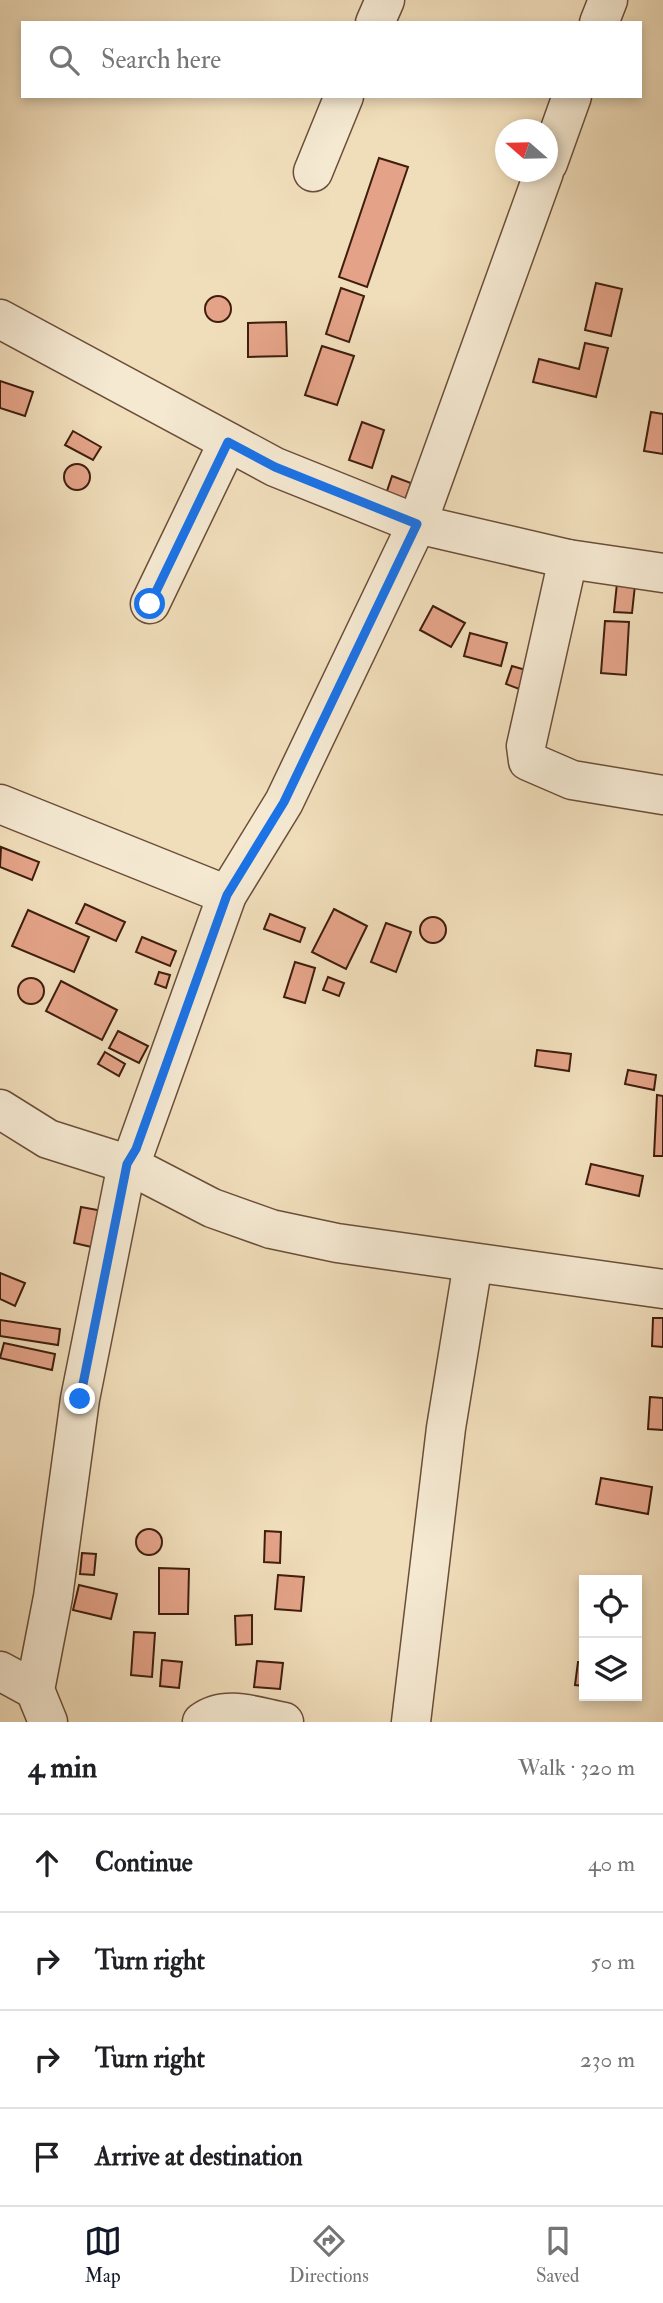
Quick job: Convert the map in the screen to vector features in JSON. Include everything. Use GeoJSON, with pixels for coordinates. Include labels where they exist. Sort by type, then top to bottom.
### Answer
{"type":"FeatureCollection","features":[{"type":"Feature","properties":{"kind":"street"},"geometry":{"type":"LineString","coordinates":[[376,21],[385,0]]}},
{"type":"Feature","properties":{"kind":"street"},"geometry":{"type":"LineString","coordinates":[[601,21],[608,0]]}},
{"type":"Feature","properties":{"kind":"street"},"geometry":{"type":"LineString","coordinates":[[313,172],[343,98]]}},
{"type":"Feature","properties":{"kind":"street"},"geometry":{"type":"LineString","coordinates":[[558,135],[571,98]]}},
{"type":"Feature","properties":{"kind":"street"},"geometry":{"type":"LineString","coordinates":[[42,1706],[53,1597],[80,1399],[127,1164],[136,1149],[227,895],[284,802],[417,524],[540,182]]}},
{"type":"Feature","properties":{"kind":"street"},"geometry":{"type":"LineString","coordinates":[[0,319],[275,467],[417,524],[568,559],[663,572]]}},
{"type":"Feature","properties":{"kind":"street"},"geometry":{"type":"LineString","coordinates":[[150,604],[228,442]]}},
{"type":"Feature","properties":{"kind":"street"},"geometry":{"type":"LineString","coordinates":[[568,559],[526,746],[528,761],[572,780],[663,795]]}},
{"type":"Feature","properties":{"kind":"street"},"geometry":{"type":"LineString","coordinates":[[0,804],[227,895]]}},
{"type":"Feature","properties":{"kind":"street"},"geometry":{"type":"LineString","coordinates":[[0,1109],[48,1139],[127,1164],[212,1208],[271,1228],[337,1243],[663,1289]]}},
{"type":"Feature","properties":{"kind":"street"},"geometry":{"type":"LineString","coordinates":[[411,1722],[446,1429],[473,1263]]}},
{"type":"Feature","properties":{"kind":"street"},"geometry":{"type":"LineString","coordinates":[[0,1671],[42,1706]]}},
{"type":"Feature","properties":{"kind":"street"},"geometry":{"type":"LineString","coordinates":[[202,1722],[213,1714],[227,1711],[284,1722]]}},
{"type":"Feature","properties":{"kind":"building"},"geometry":{"type":"Polygon","coordinates":[[[379,158],[408,167],[367,287],[339,277],[379,158]]]}},
{"type":"Feature","properties":{"kind":"building"},"geometry":{"type":"Polygon","coordinates":[[[596,283],[622,289],[611,336],[585,330],[596,283]]]}},
{"type":"Feature","properties":{"kind":"building"},"geometry":{"type":"Polygon","coordinates":[[[341,288],[364,296],[349,342],[326,334],[341,288]]]}},
{"type":"Feature","properties":{"kind":"building"},"geometry":{"type":"Polygon","coordinates":[[[218,296],[227,300],[231,309],[227,318],[218,322],[209,318],[205,309],[209,300],[218,296]]]}},
{"type":"Feature","properties":{"kind":"building"},"geometry":{"type":"Polygon","coordinates":[[[286,322],[287,356],[248,357],[248,323],[286,322]]]}},
{"type":"Feature","properties":{"kind":"building"},"geometry":{"type":"Polygon","coordinates":[[[585,343],[608,348],[596,397],[533,382],[539,359],[579,369],[585,343]]]}},
{"type":"Feature","properties":{"kind":"building"},"geometry":{"type":"Polygon","coordinates":[[[322,346],[354,356],[337,405],[305,395],[322,346]]]}},
{"type":"Feature","properties":{"kind":"building"},"geometry":{"type":"Polygon","coordinates":[[[0,381],[33,392],[25,416],[0,408],[0,381]]]}},
{"type":"Feature","properties":{"kind":"building"},"geometry":{"type":"Polygon","coordinates":[[[651,412],[663,414],[663,454],[644,451],[651,412]]]}},
{"type":"Feature","properties":{"kind":"building"},"geometry":{"type":"Polygon","coordinates":[[[362,422],[384,430],[372,468],[349,460],[362,422]]]}},
{"type":"Feature","properties":{"kind":"building"},"geometry":{"type":"Polygon","coordinates":[[[73,431],[101,447],[93,460],[65,445],[73,431]]]}},
{"type":"Feature","properties":{"kind":"building"},"geometry":{"type":"Polygon","coordinates":[[[77,464],[86,468],[90,477],[86,486],[77,490],[68,486],[64,477],[68,468],[77,464]]]}},
{"type":"Feature","properties":{"kind":"building"},"geometry":{"type":"Polygon","coordinates":[[[392,476],[411,483],[405,500],[386,494],[392,476]]]}},
{"type":"Feature","properties":{"kind":"building"},"geometry":{"type":"Polygon","coordinates":[[[617,583],[635,585],[632,613],[614,612],[617,583]]]}},
{"type":"Feature","properties":{"kind":"building"},"geometry":{"type":"Polygon","coordinates":[[[433,606],[465,623],[451,647],[420,630],[433,606]]]}},
{"type":"Feature","properties":{"kind":"building"},"geometry":{"type":"Polygon","coordinates":[[[605,621],[629,622],[626,675],[601,673],[605,621]]]}},
{"type":"Feature","properties":{"kind":"building"},"geometry":{"type":"Polygon","coordinates":[[[470,633],[507,643],[501,666],[464,656],[470,633]]]}},
{"type":"Feature","properties":{"kind":"building"},"geometry":{"type":"Polygon","coordinates":[[[512,666],[529,671],[522,690],[506,684],[512,666]]]}},
{"type":"Feature","properties":{"kind":"building"},"geometry":{"type":"Polygon","coordinates":[[[1,847],[39,862],[32,880],[0,867],[1,847]]]}},
{"type":"Feature","properties":{"kind":"building"},"geometry":{"type":"Polygon","coordinates":[[[85,904],[125,922],[116,941],[76,923],[85,904]]]}},
{"type":"Feature","properties":{"kind":"building"},"geometry":{"type":"Polygon","coordinates":[[[334,909],[367,926],[346,969],[312,952],[334,909]]]}},
{"type":"Feature","properties":{"kind":"building"},"geometry":{"type":"Polygon","coordinates":[[[28,910],[89,937],[74,972],[12,946],[28,910]]]}},
{"type":"Feature","properties":{"kind":"building"},"geometry":{"type":"Polygon","coordinates":[[[270,914],[305,928],[300,942],[264,929],[270,914]]]}},
{"type":"Feature","properties":{"kind":"building"},"geometry":{"type":"Polygon","coordinates":[[[433,917],[442,921],[446,930],[442,939],[433,943],[424,939],[420,930],[424,921],[433,917]]]}},
{"type":"Feature","properties":{"kind":"building"},"geometry":{"type":"Polygon","coordinates":[[[386,923],[411,932],[396,972],[371,962],[386,923]]]}},
{"type":"Feature","properties":{"kind":"building"},"geometry":{"type":"Polygon","coordinates":[[[142,937],[176,951],[170,966],[136,952],[142,937]]]}},
{"type":"Feature","properties":{"kind":"building"},"geometry":{"type":"Polygon","coordinates":[[[295,962],[315,968],[305,1003],[284,997],[295,962]]]}},
{"type":"Feature","properties":{"kind":"building"},"geometry":{"type":"Polygon","coordinates":[[[159,972],[170,975],[166,988],[155,984],[159,972]]]}},
{"type":"Feature","properties":{"kind":"building"},"geometry":{"type":"Polygon","coordinates":[[[328,977],[344,983],[339,996],[323,990],[328,977]]]}},
{"type":"Feature","properties":{"kind":"building"},"geometry":{"type":"Polygon","coordinates":[[[31,978],[40,982],[44,991],[40,1000],[31,1004],[22,1000],[18,991],[22,982],[31,978]]]}},
{"type":"Feature","properties":{"kind":"building"},"geometry":{"type":"Polygon","coordinates":[[[61,981],[117,1010],[102,1040],[46,1011],[61,981]]]}},
{"type":"Feature","properties":{"kind":"building"},"geometry":{"type":"Polygon","coordinates":[[[118,1031],[148,1046],[139,1063],[109,1048],[118,1031]]]}},
{"type":"Feature","properties":{"kind":"building"},"geometry":{"type":"Polygon","coordinates":[[[537,1050],[571,1054],[569,1071],[535,1066],[537,1050]]]}},
{"type":"Feature","properties":{"kind":"building"},"geometry":{"type":"Polygon","coordinates":[[[105,1052],[125,1064],[119,1076],[98,1064],[105,1052]]]}},
{"type":"Feature","properties":{"kind":"building"},"geometry":{"type":"Polygon","coordinates":[[[628,1070],[656,1075],[654,1090],[625,1084],[628,1070]]]}},
{"type":"Feature","properties":{"kind":"building"},"geometry":{"type":"Polygon","coordinates":[[[657,1095],[663,1096],[663,1156],[654,1156],[657,1095]]]}},
{"type":"Feature","properties":{"kind":"building"},"geometry":{"type":"Polygon","coordinates":[[[591,1164],[643,1176],[639,1196],[586,1184],[591,1164]]]}},
{"type":"Feature","properties":{"kind":"building"},"geometry":{"type":"Polygon","coordinates":[[[81,1207],[103,1211],[96,1248],[74,1243],[81,1207]]]}},
{"type":"Feature","properties":{"kind":"building"},"geometry":{"type":"Polygon","coordinates":[[[0,1273],[25,1283],[15,1306],[0,1299],[0,1273]]]}},
{"type":"Feature","properties":{"kind":"building"},"geometry":{"type":"Polygon","coordinates":[[[653,1318],[663,1318],[663,1347],[652,1346],[653,1318]]]}},
{"type":"Feature","properties":{"kind":"building"},"geometry":{"type":"Polygon","coordinates":[[[0,1320],[60,1329],[58,1345],[0,1336],[0,1320]]]}},
{"type":"Feature","properties":{"kind":"building"},"geometry":{"type":"Polygon","coordinates":[[[4,1343],[55,1354],[52,1370],[0,1358],[4,1343]]]}},
{"type":"Feature","properties":{"kind":"building"},"geometry":{"type":"Polygon","coordinates":[[[650,1397],[663,1398],[663,1430],[648,1429],[650,1397]]]}},
{"type":"Feature","properties":{"kind":"building"},"geometry":{"type":"Polygon","coordinates":[[[601,1478],[652,1487],[648,1514],[596,1504],[601,1478]]]}},
{"type":"Feature","properties":{"kind":"building"},"geometry":{"type":"Polygon","coordinates":[[[149,1529],[158,1533],[162,1542],[158,1551],[149,1555],[140,1551],[136,1542],[140,1533],[149,1529]]]}},
{"type":"Feature","properties":{"kind":"building"},"geometry":{"type":"Polygon","coordinates":[[[265,1531],[281,1532],[280,1563],[264,1562],[265,1531]]]}},
{"type":"Feature","properties":{"kind":"building"},"geometry":{"type":"Polygon","coordinates":[[[82,1553],[96,1554],[94,1575],[80,1574],[82,1553]]]}},
{"type":"Feature","properties":{"kind":"building"},"geometry":{"type":"Polygon","coordinates":[[[159,1568],[189,1569],[188,1614],[159,1614],[159,1568]]]}},
{"type":"Feature","properties":{"kind":"building"},"geometry":{"type":"Polygon","coordinates":[[[278,1575],[304,1577],[301,1611],[275,1609],[278,1575]]]}},
{"type":"Feature","properties":{"kind":"building"},"geometry":{"type":"Polygon","coordinates":[[[79,1585],[117,1594],[111,1619],[73,1610],[79,1585]]]}},
{"type":"Feature","properties":{"kind":"building"},"geometry":{"type":"Polygon","coordinates":[[[252,1615],[252,1644],[236,1645],[235,1616],[252,1615]]]}},
{"type":"Feature","properties":{"kind":"building"},"geometry":{"type":"Polygon","coordinates":[[[134,1632],[155,1633],[152,1677],[131,1675],[134,1632]]]}},
{"type":"Feature","properties":{"kind":"building"},"geometry":{"type":"Polygon","coordinates":[[[162,1660],[182,1662],[179,1688],[160,1686],[162,1660]]]}},
{"type":"Feature","properties":{"kind":"building"},"geometry":{"type":"Polygon","coordinates":[[[257,1661],[283,1663],[280,1689],[254,1687],[257,1661]]]}},
{"type":"Feature","properties":{"kind":"building"},"geometry":{"type":"Polygon","coordinates":[[[578,1662],[579,1662],[579,1685],[575,1685],[578,1662]]]}},
{"type":"Feature","properties":{"kind":"route"},"geometry":{"type":"LineString","coordinates":[[80,1399],[127,1164],[136,1149],[227,895],[284,802],[417,524],[275,467],[228,442],[150,604]]}}]}
